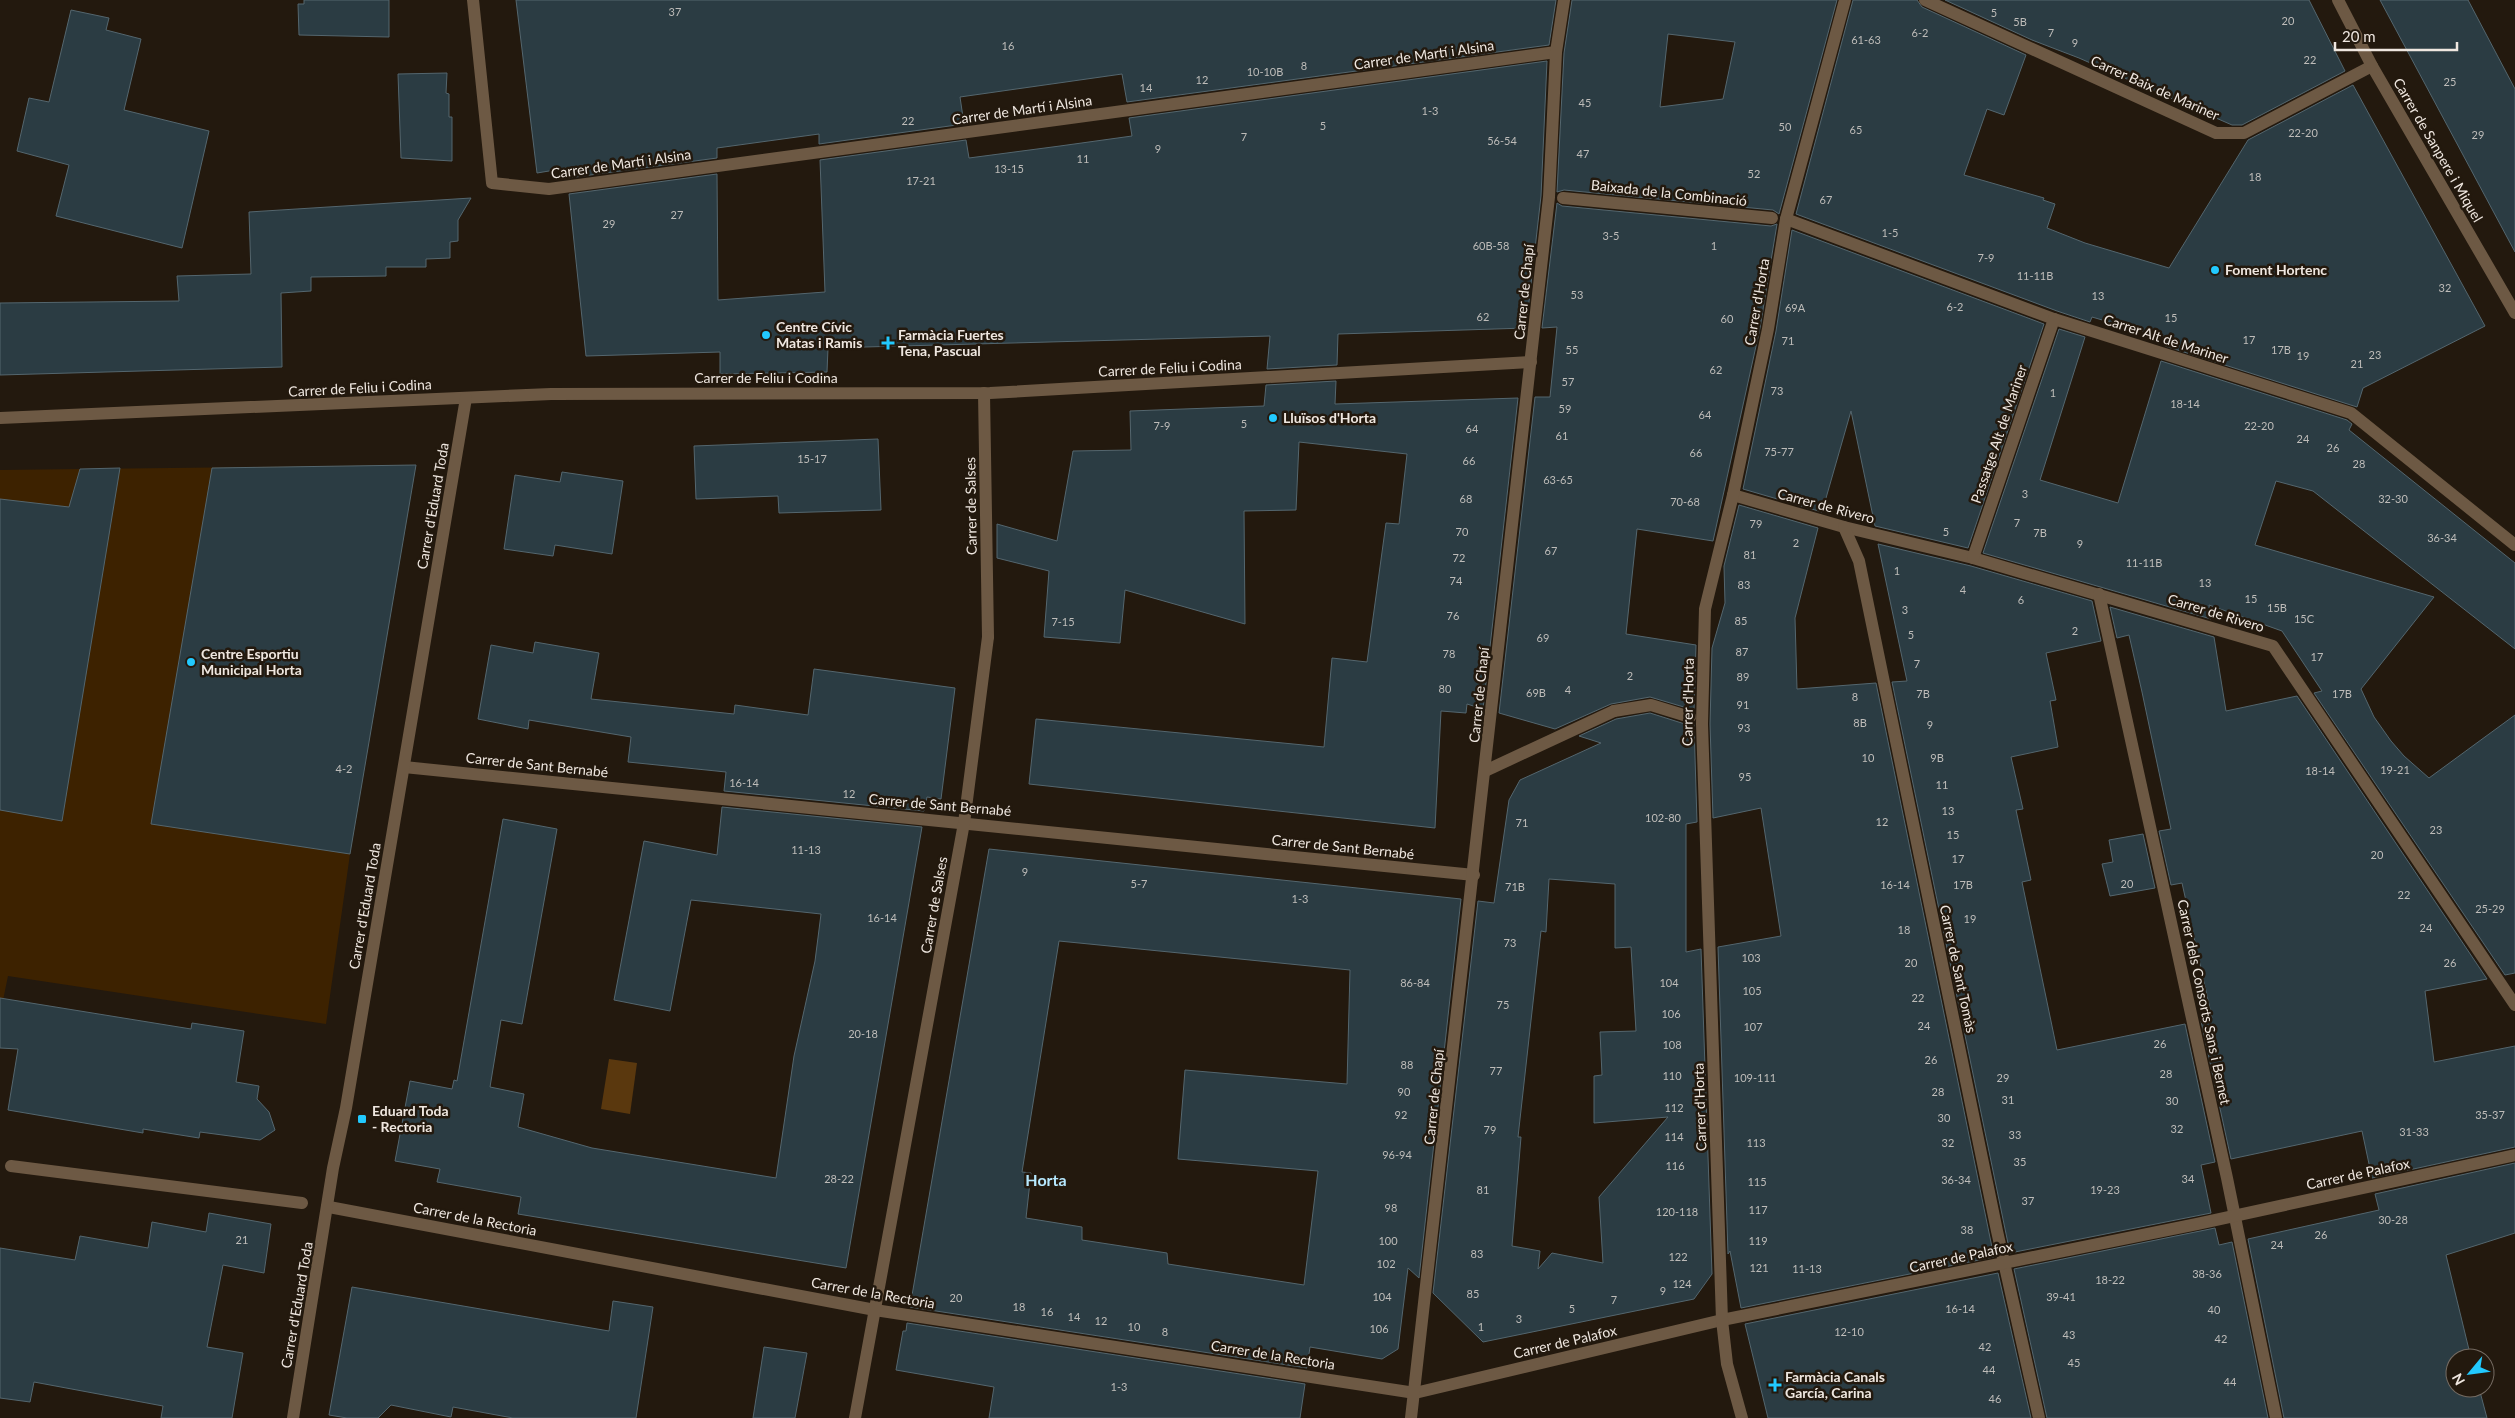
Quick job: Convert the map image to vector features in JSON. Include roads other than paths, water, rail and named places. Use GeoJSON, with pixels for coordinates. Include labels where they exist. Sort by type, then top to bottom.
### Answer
{"type":"FeatureCollection","features":[{"type":"Feature","properties":{"kind":"street","name":"Carrer de Martí i Alsina"},"geometry":{"type":"LineString","coordinates":[[473,0],[492,183],[549,189],[1556,52]]}},
{"type":"Feature","properties":{"kind":"street","name":"Carrer de Chapí"},"geometry":{"type":"LineString","coordinates":[[1411,1418],[1474,875],[1549,197],[1556,52],[1564,0]]}},
{"type":"Feature","properties":{"kind":"street","name":"Carrer d'Horta"},"geometry":{"type":"LineString","coordinates":[[1742,1418],[1726,1364],[1722,1320],[1702,724],[1705,609],[1733,495],[1768,329],[1786,220],[1845,0]]}},
{"type":"Feature","properties":{"kind":"street","name":"Carrer Baix de Mariner"},"geometry":{"type":"LineString","coordinates":[[1925,0],[2216,133],[2244,133],[2372,66]]}},
{"type":"Feature","properties":{"kind":"street","name":"Carrer de Sanpere i Miquel"},"geometry":{"type":"LineString","coordinates":[[2338,0],[2372,66],[2515,313]]}},
{"type":"Feature","properties":{"kind":"street","name":"Baixada de la Combinació"},"geometry":{"type":"LineString","coordinates":[[1563,198],[1772,218]]}},
{"type":"Feature","properties":{"kind":"street","name":"Carrer Alt de Mariner"},"geometry":{"type":"LineString","coordinates":[[1786,220],[2054,319],[2351,413],[2513,539]]}},
{"type":"Feature","properties":{"kind":"street","name":"Passatge Alt de Mariner"},"geometry":{"type":"LineString","coordinates":[[1973,558],[2054,319]]}},
{"type":"Feature","properties":{"kind":"street","name":"Carrer de Feliu i Codina"},"geometry":{"type":"LineString","coordinates":[[0,418],[573,394],[984,393],[1531,362]]}},
{"type":"Feature","properties":{"kind":"street","name":"Carrer de Salses"},"geometry":{"type":"LineString","coordinates":[[855,1418],[964,823],[988,637],[984,393]]}},
{"type":"Feature","properties":{"kind":"street","name":"Carrer d'Eduard Toda"},"geometry":{"type":"LineString","coordinates":[[293,1418],[329,1207],[333,1168],[346,1108],[466,398]]}},
{"type":"Feature","properties":{"kind":"street","name":"Carrer de Rivero"},"geometry":{"type":"LineString","coordinates":[[1733,495],[1844,527],[1973,558],[2273,646],[2515,1005]]}},
{"type":"Feature","properties":{"kind":"street","name":"Carrer de Sant Tomàs"},"geometry":{"type":"LineString","coordinates":[[1844,527],[1859,561],[2004,1263],[2039,1418]]}},
{"type":"Feature","properties":{"kind":"street","name":"Carrer dels Consorts Sans i Bernet"},"geometry":{"type":"LineString","coordinates":[[2099,594],[2276,1418]]}},
{"type":"Feature","properties":{"kind":"street"},"geometry":{"type":"LineString","coordinates":[[1485,771],[1614,711],[1651,705],[1690,718]]}},
{"type":"Feature","properties":{"kind":"street","name":"Carrer de Sant Bernabé"},"geometry":{"type":"LineString","coordinates":[[404,767],[1474,875]]}},
{"type":"Feature","properties":{"kind":"street","name":"Carrer de Palafox"},"geometry":{"type":"LineString","coordinates":[[1415,1393],[1722,1320],[2234,1216],[2515,1155]]}},
{"type":"Feature","properties":{"kind":"street"},"geometry":{"type":"LineString","coordinates":[[11,1166],[302,1203]]}},
{"type":"Feature","properties":{"kind":"street","name":"Carrer de la Rectoria"},"geometry":{"type":"LineString","coordinates":[[329,1207],[875,1310],[1415,1393]]}},
{"type":"Feature","properties":{"kind":"place","name":"Foment Hortenc"},"geometry":{"type":"Point","coordinates":[2215,270]}},
{"type":"Feature","properties":{"kind":"place","name":"Centre Cívic Matas i Ramis"},"geometry":{"type":"Point","coordinates":[766,335]}},
{"type":"Feature","properties":{"kind":"place","name":"Farmàcia Fuertes Tena, Pascual"},"geometry":{"type":"Point","coordinates":[888,343]}},
{"type":"Feature","properties":{"kind":"place","name":"Lluïsos d'Horta"},"geometry":{"type":"Point","coordinates":[1273,418]}},
{"type":"Feature","properties":{"kind":"place","name":"Centre Esportiu Municipal Horta"},"geometry":{"type":"Point","coordinates":[191,662]}},
{"type":"Feature","properties":{"kind":"place","name":"Eduard Toda - Rectoria"},"geometry":{"type":"Point","coordinates":[362,1119]}},
{"type":"Feature","properties":{"kind":"place","name":"Farmàcia Canals García, Carina"},"geometry":{"type":"Point","coordinates":[1775,1385]}},
{"type":"Feature","properties":{"kind":"district","name":"Horta"},"geometry":{"type":"Point","coordinates":[1046,1180]}}]}
